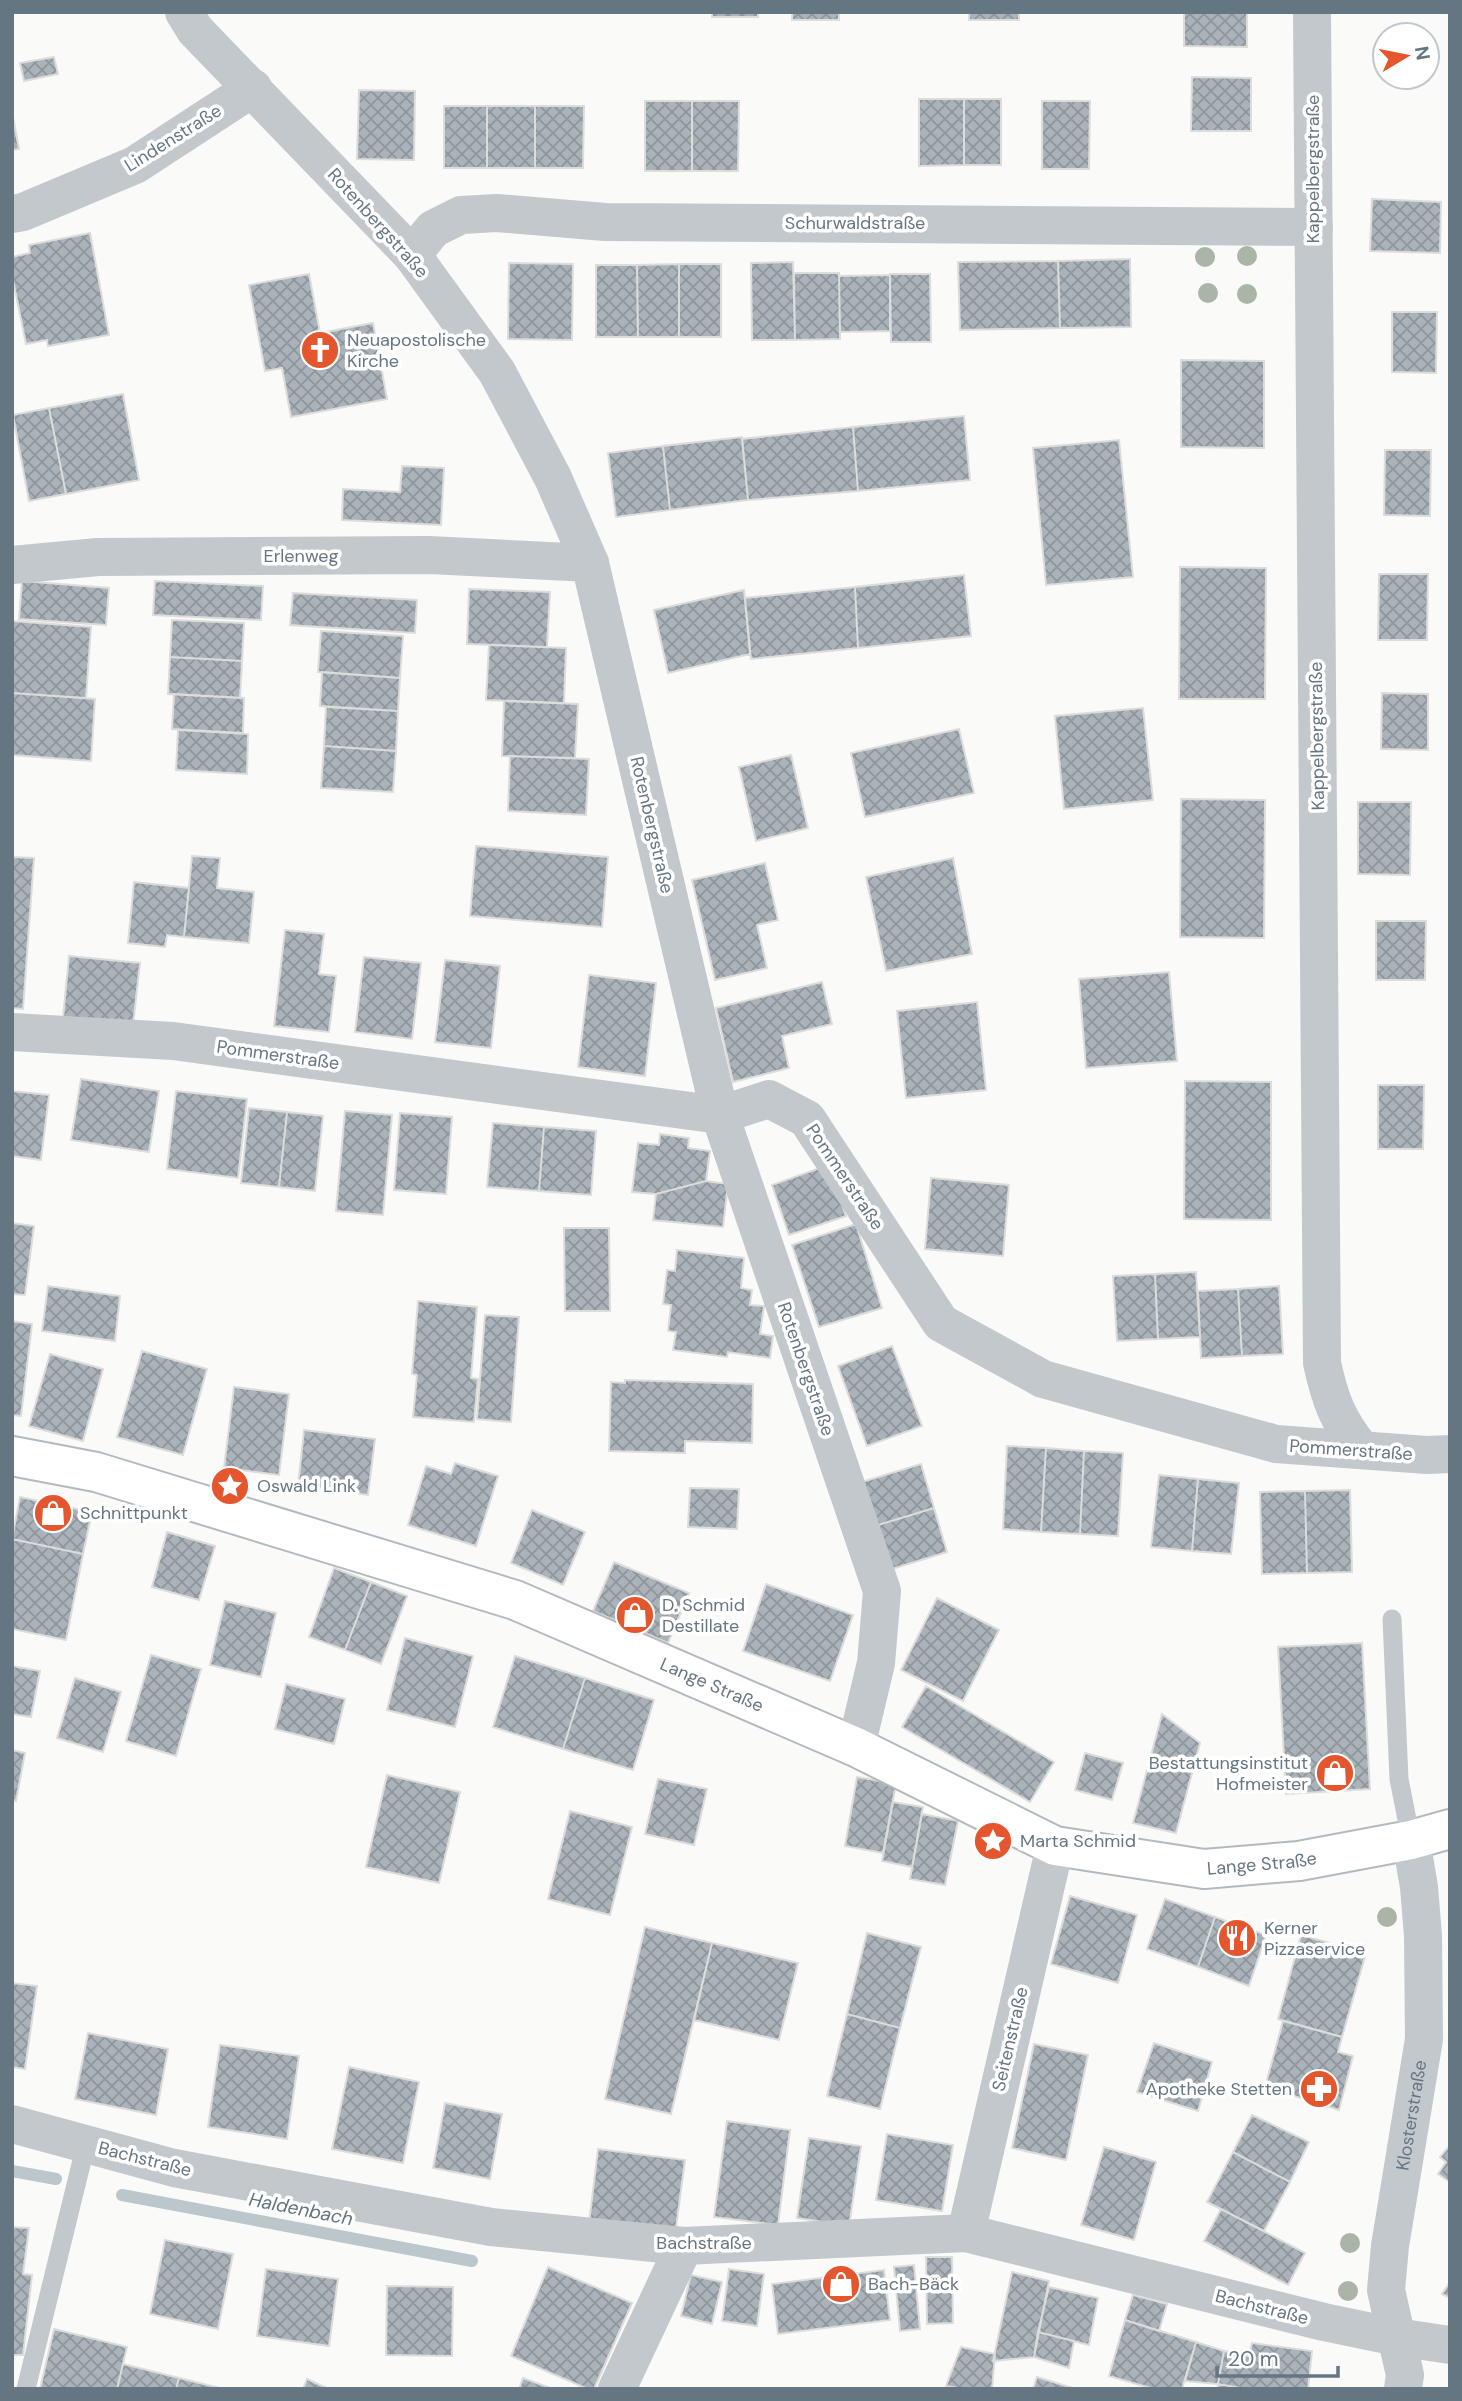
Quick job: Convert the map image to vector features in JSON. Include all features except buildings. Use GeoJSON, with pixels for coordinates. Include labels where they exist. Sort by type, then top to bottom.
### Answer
{"type":"FeatureCollection","features":[{"type":"Feature","properties":{"kind":"main road","name":"Lange Straße"},"geometry":{"type":"LineString","coordinates":[[12,1456],[96,1472],[515,1600],[856,1747],[1055,1846],[1204,1869],[1299,1861],[1411,1840]]}},
{"type":"Feature","properties":{"kind":"main road"},"geometry":{"type":"LineString","coordinates":[[1411,1840],[1450,1829]]}},
{"type":"Feature","properties":{"kind":"street","name":"Rotenbergstraße"},"geometry":{"type":"LineString","coordinates":[[184,12],[195,30],[412,255],[497,372],[553,478],[590,563],[720,1115],[881,1591],[876,1663],[856,1747]]}},
{"type":"Feature","properties":{"kind":"street","name":"Kappelbergstraße"},"geometry":{"type":"LineString","coordinates":[[1311,12],[1322,1363],[1330,1398],[1340,1423],[1361,1449]]}},
{"type":"Feature","properties":{"kind":"street","name":"Lindenstraße"},"geometry":{"type":"LineString","coordinates":[[12,214],[23,212],[135,165],[253,88]]}},
{"type":"Feature","properties":{"kind":"street","name":"Schurwaldstraße"},"geometry":{"type":"LineString","coordinates":[[412,255],[433,229],[461,215],[496,213],[605,222],[1314,227]]}},
{"type":"Feature","properties":{"kind":"street","name":"Erlenweg"},"geometry":{"type":"LineString","coordinates":[[12,565],[98,557],[429,555],[590,563]]}},
{"type":"Feature","properties":{"kind":"street","name":"Pommerstraße"},"geometry":{"type":"LineString","coordinates":[[12,1032],[173,1041],[720,1115],[769,1099],[807,1119],[941,1323],[1043,1379],[1276,1444],[1427,1455],[1450,1454]]}},
{"type":"Feature","properties":{"kind":"street","name":"Klosterstraße"},"geometry":{"type":"LineString","coordinates":[[1403,2389],[1405,2375],[1385,2290],[1424,2039],[1423,1936],[1419,1887],[1411,1840]]}},
{"type":"Feature","properties":{"kind":"street","name":"Seitenstraße"},"geometry":{"type":"LineString","coordinates":[[966,2233],[1055,1846]]}},
{"type":"Feature","properties":{"kind":"street","name":"Bachstraße"},"geometry":{"type":"LineString","coordinates":[[12,2124],[174,2168],[491,2227],[684,2246],[966,2233],[1324,2322],[1450,2345]]}},
{"type":"Feature","properties":{"kind":"street"},"geometry":{"type":"LineString","coordinates":[[617,2389],[684,2246]]}},
{"type":"Feature","properties":{"kind":"lane","name":"Klosterstraße"},"geometry":{"type":"LineString","coordinates":[[1392,1619],[1399,1779],[1411,1840]]}},
{"type":"Feature","properties":{"kind":"lane"},"geometry":{"type":"LineString","coordinates":[[26,2389],[86,2144]]}},
{"type":"Feature","properties":{"kind":"waterway","name":"Haldenbach"},"geometry":{"type":"LineString","coordinates":[[12,2171],[56,2179]]}},
{"type":"Feature","properties":{"kind":"waterway","name":"Haldenbach"},"geometry":{"type":"LineString","coordinates":[[122,2195],[472,2261]]}},
{"type":"Feature","properties":{"kind":"place","name":"Neuapostolische Kirche"},"geometry":{"type":"Point","coordinates":[320,350]}},
{"type":"Feature","properties":{"kind":"place","name":"Oswald Link"},"geometry":{"type":"Point","coordinates":[230,1486]}},
{"type":"Feature","properties":{"kind":"place","name":"Schnittpunkt"},"geometry":{"type":"Point","coordinates":[53,1513]}},
{"type":"Feature","properties":{"kind":"place","name":"D. Schmid Destillate"},"geometry":{"type":"Point","coordinates":[635,1615]}},
{"type":"Feature","properties":{"kind":"place","name":"Bestattungsinstitut Hofmeister"},"geometry":{"type":"Point","coordinates":[1335,1773]}},
{"type":"Feature","properties":{"kind":"place","name":"Marta Schmid"},"geometry":{"type":"Point","coordinates":[993,1841]}},
{"type":"Feature","properties":{"kind":"place","name":"Kerner Pizzaservice"},"geometry":{"type":"Point","coordinates":[1237,1938]}},
{"type":"Feature","properties":{"kind":"place","name":"Apotheke Stetten"},"geometry":{"type":"Point","coordinates":[1319,2089]}},
{"type":"Feature","properties":{"kind":"place","name":"Bach-Bäck"},"geometry":{"type":"Point","coordinates":[841,2284]}}]}
